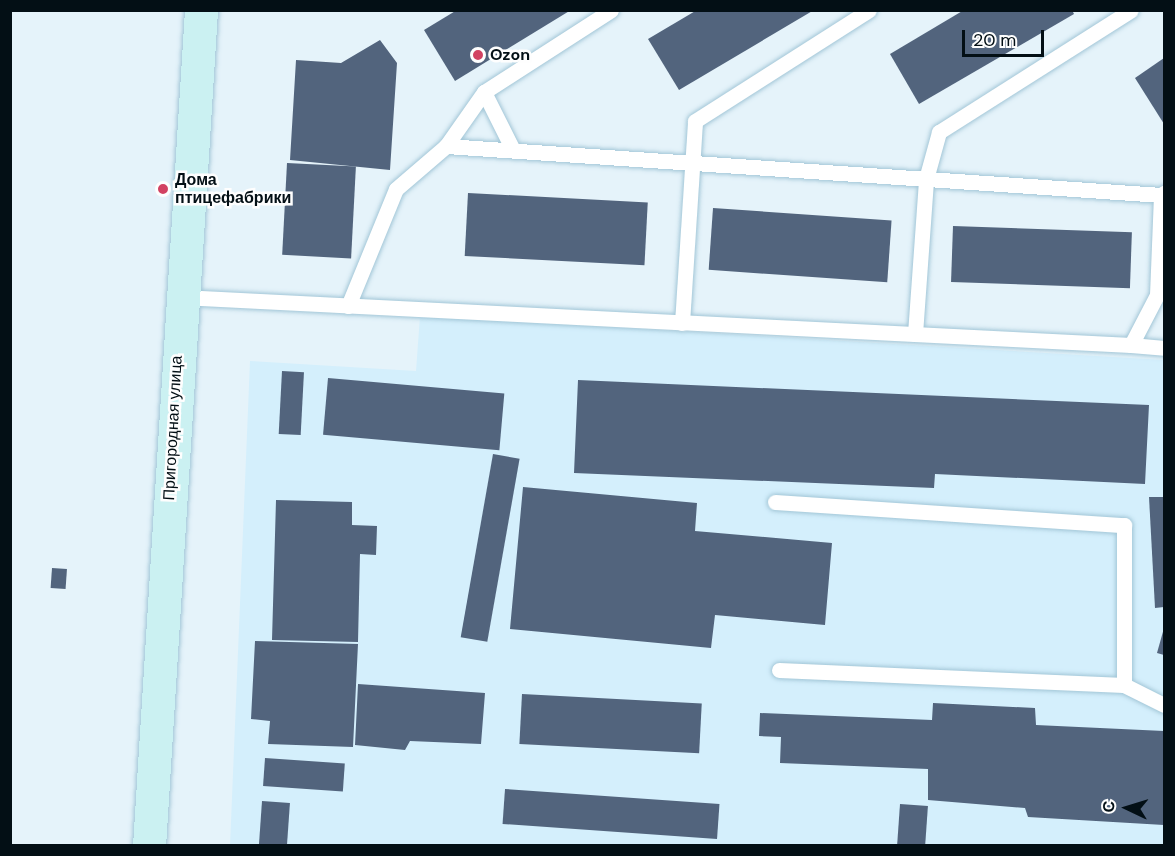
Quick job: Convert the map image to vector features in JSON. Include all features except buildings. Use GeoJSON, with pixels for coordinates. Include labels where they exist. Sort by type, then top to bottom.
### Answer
{"type":"FeatureCollection","features":[{"type":"Feature","properties":{"kind":"street","name":"Пригородная улица"},"geometry":{"type":"LineString","coordinates":[[149,846],[181,297],[201,10]]}},
{"type":"Feature","properties":{"kind":"lane"},"geometry":{"type":"LineString","coordinates":[[348,306],[396,189],[446,146],[484,92],[611,10]]}},
{"type":"Feature","properties":{"kind":"lane"},"geometry":{"type":"LineString","coordinates":[[682,323],[696,121],[869,10]]}},
{"type":"Feature","properties":{"kind":"lane"},"geometry":{"type":"LineString","coordinates":[[915,334],[926,178],[939,132],[1131,10]]}},
{"type":"Feature","properties":{"kind":"lane"},"geometry":{"type":"LineString","coordinates":[[484,92],[513,150]]}},
{"type":"Feature","properties":{"kind":"lane"},"geometry":{"type":"LineString","coordinates":[[446,146],[1163,194],[1157,295],[1131,345]]}},
{"type":"Feature","properties":{"kind":"lane"},"geometry":{"type":"LineString","coordinates":[[181,297],[1164,348]]}},
{"type":"Feature","properties":{"kind":"lane"},"geometry":{"type":"LineString","coordinates":[[775,502],[1124,525],[1124,685]]}},
{"type":"Feature","properties":{"kind":"lane"},"geometry":{"type":"LineString","coordinates":[[779,670],[1124,685],[1164,705]]}},
{"type":"Feature","properties":{"kind":"shaded area"},"geometry":{"type":"Polygon","coordinates":[[[420,316],[1164,360],[1164,845],[230,846],[250,361],[416,371],[420,316]]]}},
{"type":"Feature","properties":{"kind":"place","name":"Ozon"},"geometry":{"type":"Point","coordinates":[478,55]}},
{"type":"Feature","properties":{"kind":"place","name":"Дома птицефабрики"},"geometry":{"type":"Point","coordinates":[163,189]}}]}
